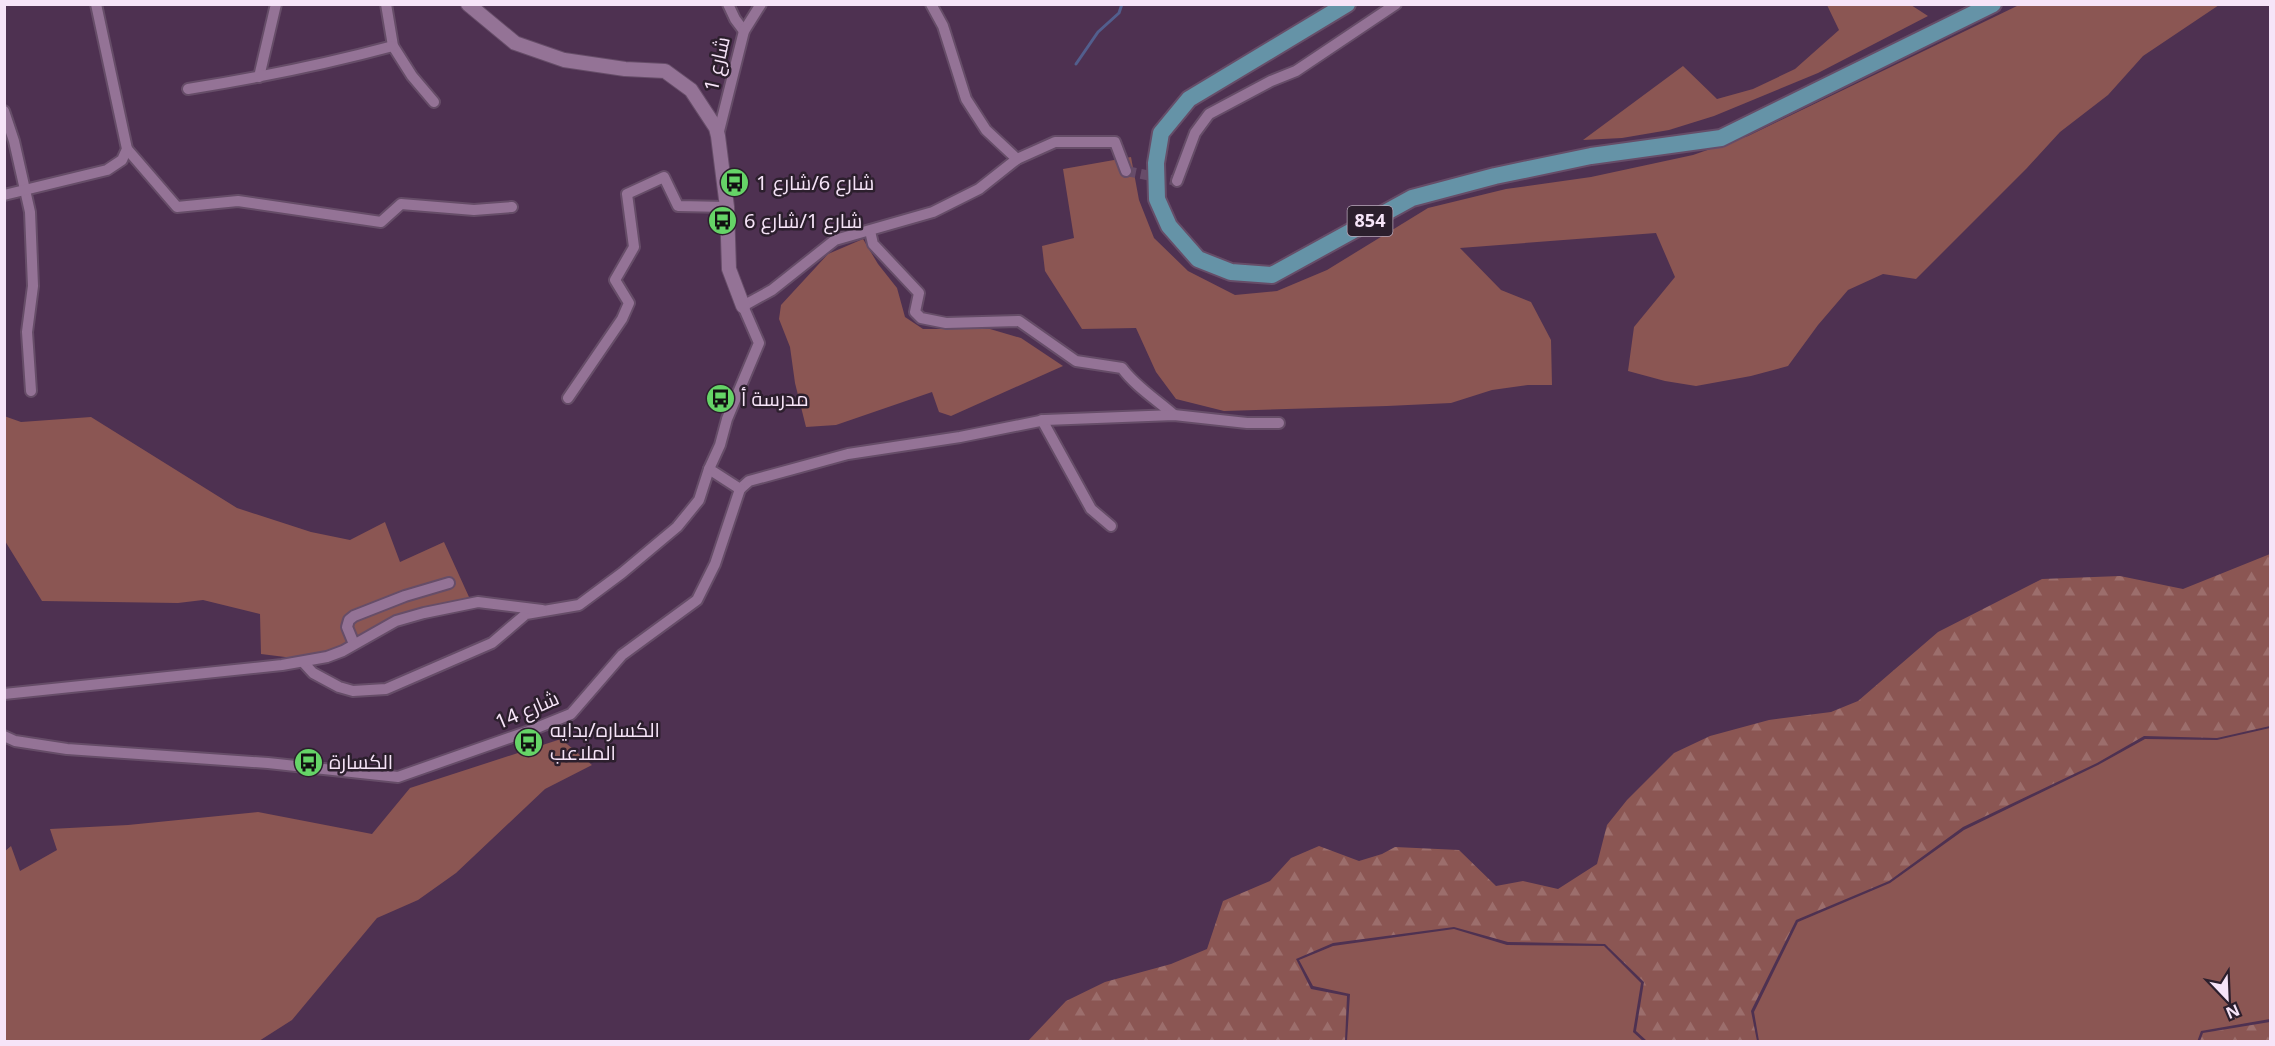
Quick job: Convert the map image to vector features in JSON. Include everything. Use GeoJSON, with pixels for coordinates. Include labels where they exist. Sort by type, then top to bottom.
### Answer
{"type":"FeatureCollection","features":[{"type":"Feature","properties":{"kind":"main road","name":"854"},"geometry":{"type":"LineString","coordinates":[[1347,4],[1189,99],[1161,133],[1156,163],[1157,199],[1169,226],[1198,259],[1231,272],[1272,275],[1412,198],[1495,176],[1591,156],[1721,138],[1993,4]]}},
{"type":"Feature","properties":{"kind":"street"},"geometry":{"type":"LineString","coordinates":[[96,4],[127,149],[177,207],[238,201],[381,222],[401,204],[474,210],[512,207]]}},
{"type":"Feature","properties":{"kind":"street"},"geometry":{"type":"LineString","coordinates":[[260,77],[276,4]]}},
{"type":"Feature","properties":{"kind":"street"},"geometry":{"type":"LineString","coordinates":[[386,4],[393,46],[412,76],[435,102]]}},
{"type":"Feature","properties":{"kind":"street"},"geometry":{"type":"LineString","coordinates":[[303,662],[313,674],[339,687],[353,691],[386,689],[492,643],[526,614],[579,605],[677,527],[699,500],[727,420],[759,343],[729,269],[727,207],[716,128],[691,90],[665,71],[625,69],[564,60],[515,43],[468,4]]}},
{"type":"Feature","properties":{"kind":"street"},"geometry":{"type":"LineString","coordinates":[[728,4],[744,31]]}},
{"type":"Feature","properties":{"kind":"street","name":"شارع 1"},"geometry":{"type":"LineString","coordinates":[[718,136],[744,31],[760,4]]}},
{"type":"Feature","properties":{"kind":"street"},"geometry":{"type":"LineString","coordinates":[[931,4],[943,26],[966,99],[986,130],[1017,159]]}},
{"type":"Feature","properties":{"kind":"street"},"geometry":{"type":"LineString","coordinates":[[1177,181],[1195,133],[1209,114],[1271,81],[1296,71],[1396,4]]}},
{"type":"Feature","properties":{"kind":"street"},"geometry":{"type":"LineString","coordinates":[[188,89],[346,59],[393,46]]}},
{"type":"Feature","properties":{"kind":"street"},"geometry":{"type":"LineString","coordinates":[[4,111],[14,141],[30,212],[33,286],[27,332],[31,391]]}},
{"type":"Feature","properties":{"kind":"street"},"geometry":{"type":"LineString","coordinates":[[743,306],[772,290],[835,240],[933,212],[980,189],[1017,159],[1055,142],[1115,142],[1126,171]]}},
{"type":"Feature","properties":{"kind":"street"},"geometry":{"type":"LineString","coordinates":[[4,195],[106,170],[122,160],[127,149]]}},
{"type":"Feature","properties":{"kind":"street"},"geometry":{"type":"LineString","coordinates":[[568,398],[622,319],[629,303],[615,280],[634,247],[627,194],[664,177],[678,206],[727,207]]}},
{"type":"Feature","properties":{"kind":"street"},"geometry":{"type":"LineString","coordinates":[[870,231],[873,244],[919,293],[915,312],[921,318],[946,323],[1019,321],[1076,361],[1122,368],[1132,381],[1174,415]]}},
{"type":"Feature","properties":{"kind":"street"},"geometry":{"type":"LineString","coordinates":[[709,469],[740,489],[749,481],[848,454],[960,437],[1042,420],[1174,415],[1247,423],[1279,423]]}},
{"type":"Feature","properties":{"kind":"street"},"geometry":{"type":"LineString","coordinates":[[1042,420],[1091,509],[1111,526]]}},
{"type":"Feature","properties":{"kind":"street","name":"شارع 14"},"geometry":{"type":"LineString","coordinates":[[4,736],[15,741],[67,749],[268,763],[398,777],[571,714],[622,656],[697,600],[715,564],[740,489]]}},
{"type":"Feature","properties":{"kind":"street"},"geometry":{"type":"LineString","coordinates":[[354,644],[347,627],[349,620],[354,616],[405,596],[448,583]]}},
{"type":"Feature","properties":{"kind":"street"},"geometry":{"type":"LineString","coordinates":[[4,694],[303,662],[327,657],[396,621],[478,602],[542,610]]}},
{"type":"Feature","properties":{"kind":"green space"},"geometry":{"type":"Polygon","coordinates":[[[1827,5],[1911,5],[1928,16],[1818,73],[1714,116],[1669,130],[1622,138],[1583,140],[1683,66],[1717,99],[1753,89],[1795,69],[1839,30],[1827,5]]]}},
{"type":"Feature","properties":{"kind":"green space"},"geometry":{"type":"Polygon","coordinates":[[[2019,5],[2219,5],[2143,56],[2108,95],[2060,132],[1916,279],[1883,274],[1848,290],[1818,325],[1788,366],[1751,376],[1696,386],[1628,371],[1634,327],[1675,277],[1656,233],[1460,248],[1501,290],[1531,302],[1551,340],[1552,385],[1528,385],[1492,390],[1451,403],[1224,411],[1176,399],[1156,372],[1136,328],[1082,329],[1045,271],[1042,246],[1074,238],[1063,169],[1131,157],[1139,200],[1154,238],[1188,271],[1235,295],[1277,291],[1327,270],[1428,208],[1506,189],[1591,177],[1693,155],[1748,136],[2019,5]]]}},
{"type":"Feature","properties":{"kind":"green space"},"geometry":{"type":"Polygon","coordinates":[[[863,239],[878,264],[897,288],[905,317],[923,329],[990,329],[1021,338],[1063,366],[951,416],[939,412],[932,392],[836,425],[806,427],[795,383],[790,347],[779,319],[781,305],[828,254],[863,239]]]}},
{"type":"Feature","properties":{"kind":"green space"},"geometry":{"type":"Polygon","coordinates":[[[4,416],[21,422],[91,417],[237,508],[311,532],[350,540],[385,522],[400,562],[444,542],[469,597],[397,626],[325,662],[261,654],[260,614],[203,600],[178,603],[42,601],[5,541],[4,416]]]}},
{"type":"Feature","properties":{"kind":"green space"},"geometry":{"type":"Polygon","coordinates":[[[2270,554],[2270,726],[2217,738],[2144,736],[2097,763],[1963,827],[1889,881],[1796,920],[1751,1011],[1757,1041],[1647,1041],[1636,1031],[1644,982],[1605,944],[1508,942],[1454,927],[1333,943],[1296,959],[1311,989],[1347,996],[1345,1041],[1028,1041],[1066,1001],[1105,982],[1171,964],[1207,949],[1223,901],[1270,881],[1291,858],[1319,846],[1359,861],[1382,854],[1395,847],[1459,850],[1496,886],[1523,881],[1558,889],[1597,864],[1607,825],[1627,800],[1674,753],[1710,736],[1769,720],[1831,712],[1858,701],[1938,632],[2042,579],[2120,576],[2183,589],[2270,554]]]}},
{"type":"Feature","properties":{"kind":"green space"},"geometry":{"type":"Polygon","coordinates":[[[2270,728],[2270,1019],[2201,1031],[2197,1042],[1759,1041],[1754,1012],[1798,922],[1890,883],[1964,830],[2098,765],[2145,739],[2217,740],[2270,728]]]}},
{"type":"Feature","properties":{"kind":"green space"},"geometry":{"type":"Polygon","coordinates":[[[561,739],[592,765],[545,789],[456,873],[418,900],[377,918],[292,1020],[259,1041],[5,1041],[4,852],[11,846],[20,871],[57,850],[50,829],[128,825],[258,812],[372,834],[410,788],[561,739]]]}},
{"type":"Feature","properties":{"kind":"green space"},"geometry":{"type":"Polygon","coordinates":[[[1454,929],[1507,945],[1604,946],[1641,983],[1633,1032],[1643,1041],[1347,1041],[1350,994],[1313,986],[1299,960],[1333,946],[1454,929]]]}},
{"type":"Feature","properties":{"kind":"green space"},"geometry":{"type":"Polygon","coordinates":[[[2270,1022],[2270,1041],[2200,1041],[2203,1033],[2270,1022]]]}},
{"type":"Feature","properties":{"kind":"waterway"},"geometry":{"type":"LineString","coordinates":[[1076,64],[1098,32],[1119,13],[1122,4]]}},
{"type":"Feature","properties":{"kind":"tunnel"},"geometry":{"type":"LineString","coordinates":[[1126,171],[1177,181]]}},
{"type":"Feature","properties":{"kind":"place","name":"شارع 6/شارع 1"},"geometry":{"type":"Point","coordinates":[735,183]}},
{"type":"Feature","properties":{"kind":"place","name":"شارع 1/شارع 6"},"geometry":{"type":"Point","coordinates":[723,221]}},
{"type":"Feature","properties":{"kind":"place","name":"مدرسة أ"},"geometry":{"type":"Point","coordinates":[720,399]}},
{"type":"Feature","properties":{"kind":"place","name":"الكساره/بدايه الملاعب"},"geometry":{"type":"Point","coordinates":[529,742]}},
{"type":"Feature","properties":{"kind":"place","name":"الكسارة"},"geometry":{"type":"Point","coordinates":[308,762]}}]}
